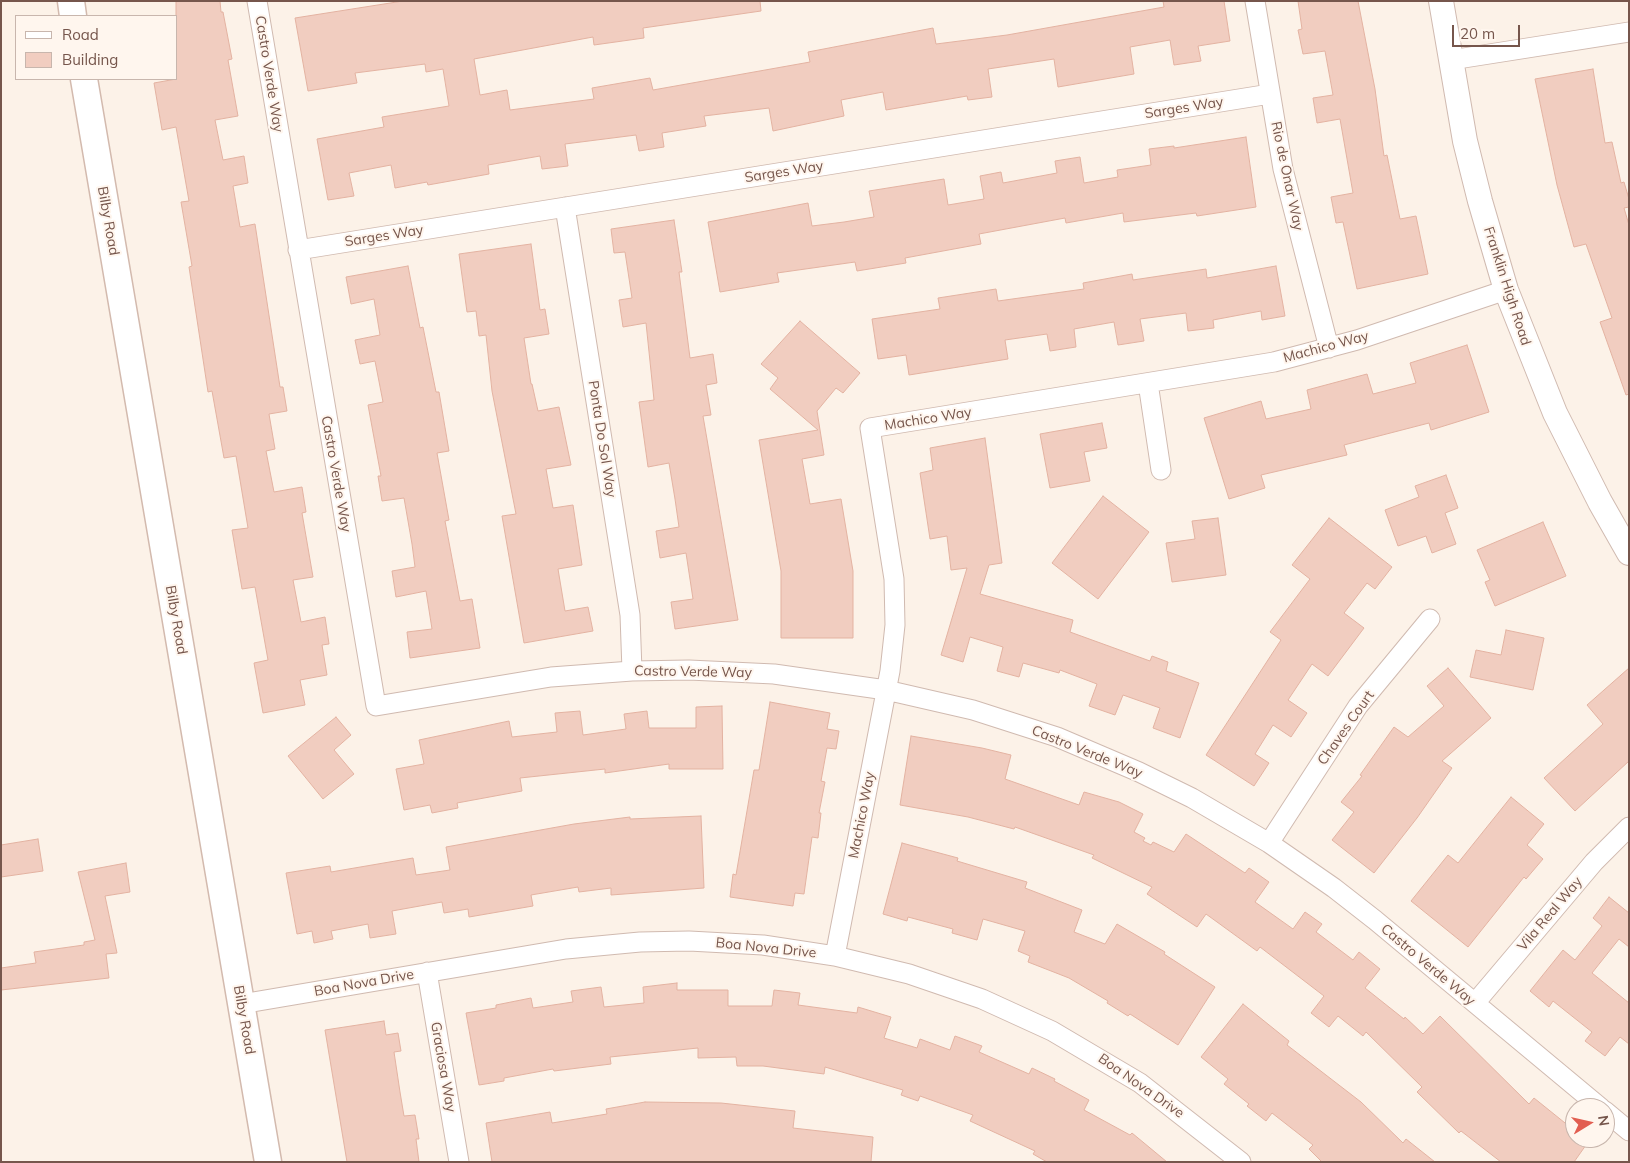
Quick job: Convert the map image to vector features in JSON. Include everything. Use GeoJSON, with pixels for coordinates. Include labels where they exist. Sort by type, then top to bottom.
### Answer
{"type":"FeatureCollection","features":[{"type":"Feature","properties":{"kind":"main road"},"geometry":{"type":"LineString","coordinates":[[71,1],[73,15]]}},
{"type":"Feature","properties":{"kind":"main road","name":"Bilby Road"},"geometry":{"type":"LineString","coordinates":[[84,80],[268,1162]]}},
{"type":"Feature","properties":{"kind":"street","name":"Castro Verde Way"},"geometry":{"type":"LineString","coordinates":[[257,1],[376,706],[551,677],[632,671],[689,670],[774,674],[886,690],[973,710],[1057,737],[1175,789],[1269,843],[1334,888],[1589,1098]]}},
{"type":"Feature","properties":{"kind":"street","name":"Rio de Onar Way"},"geometry":{"type":"LineString","coordinates":[[1255,1],[1283,169],[1329,348]]}},
{"type":"Feature","properties":{"kind":"street","name":"Franklin High Road"},"geometry":{"type":"LineString","coordinates":[[1441,1],[1465,141],[1506,290],[1555,413],[1600,502],[1629,553]]}},
{"type":"Feature","properties":{"kind":"street"},"geometry":{"type":"LineString","coordinates":[[1451,60],[1628,36]]}},
{"type":"Feature","properties":{"kind":"street","name":"Sarges Way"},"geometry":{"type":"LineString","coordinates":[[298,250],[1270,94]]}},
{"type":"Feature","properties":{"kind":"street","name":"Ponta Do Sol Way"},"geometry":{"type":"LineString","coordinates":[[565,207],[630,616],[632,671]]}},
{"type":"Feature","properties":{"kind":"street","name":"Machico Way"},"geometry":{"type":"LineString","coordinates":[[835,956],[886,690],[895,625],[894,579],[870,428],[1265,363],[1329,348],[1506,290]]}},
{"type":"Feature","properties":{"kind":"street"},"geometry":{"type":"LineString","coordinates":[[1148,383],[1161,470]]}},
{"type":"Feature","properties":{"kind":"street","name":"Chaves Court"},"geometry":{"type":"LineString","coordinates":[[1269,843],[1358,706],[1430,619]]}},
{"type":"Feature","properties":{"kind":"street","name":"Vila Real Way"},"geometry":{"type":"LineString","coordinates":[[1475,1003],[1594,862],[1629,827]]}},
{"type":"Feature","properties":{"kind":"street","name":"Boa Nova Drive"},"geometry":{"type":"LineString","coordinates":[[241,1004],[566,949],[640,942],[689,941],[762,945],[835,956],[909,974],[982,999],[1052,1031],[1140,1083],[1241,1162]]}},
{"type":"Feature","properties":{"kind":"street","name":"Graciosa Way"},"geometry":{"type":"LineString","coordinates":[[427,972],[459,1162]]}},
{"type":"Feature","properties":{"kind":"street"},"geometry":{"type":"LineString","coordinates":[[1615,1120],[1629,1131]]}},
{"type":"Feature","properties":{"kind":"building"},"geometry":{"type":"Polygon","coordinates":[[[176,1],[220,1],[221,12],[223,12],[232,59],[228,60],[238,116],[215,120],[223,160],[244,156],[248,183],[233,186],[240,227],[255,224],[280,387],[283,387],[287,411],[269,414],[275,449],[266,451],[274,492],[302,487],[306,512],[302,513],[313,577],[293,580],[301,622],[325,617],[329,644],[322,645],[327,675],[300,680],[305,705],[263,713],[254,663],[268,660],[255,587],[242,589],[232,530],[248,528],[236,456],[224,458],[212,391],[208,392],[189,267],[192,266],[181,202],[189,201],[176,127],[162,130],[154,83],[178,80],[178,15],[176,15],[176,1]]]}},
{"type":"Feature","properties":{"kind":"building"},"geometry":{"type":"Polygon","coordinates":[[[403,1],[760,1],[761,11],[643,28],[644,38],[594,45],[593,37],[474,59],[480,95],[507,90],[510,110],[594,99],[592,88],[650,78],[653,90],[810,62],[808,52],[933,28],[936,44],[1007,35],[1164,7],[1163,1],[1224,1],[1230,41],[1198,46],[1201,61],[1174,65],[1170,40],[1130,47],[1134,74],[1058,87],[1054,59],[988,69],[992,97],[968,100],[967,96],[886,110],[883,92],[841,100],[844,116],[773,131],[769,108],[704,116],[706,126],[662,133],[664,147],[639,151],[636,135],[565,144],[568,166],[542,169],[540,156],[488,165],[489,174],[428,185],[427,182],[395,188],[391,165],[349,173],[354,196],[328,200],[317,139],[384,127],[382,117],[449,106],[443,69],[426,72],[425,64],[355,73],[357,83],[308,91],[295,18],[403,1]]]}},
{"type":"Feature","properties":{"kind":"building"},"geometry":{"type":"Polygon","coordinates":[[[1298,1],[1358,1],[1375,89],[1384,156],[1387,155],[1400,219],[1416,216],[1428,274],[1357,289],[1343,222],[1336,223],[1331,197],[1353,193],[1340,119],[1317,123],[1313,98],[1333,95],[1325,51],[1303,54],[1298,30],[1302,29],[1298,1]]]}},
{"type":"Feature","properties":{"kind":"building"},"geometry":{"type":"Polygon","coordinates":[[[1593,69],[1605,143],[1612,142],[1621,183],[1624,182],[1629,199],[1629,207],[1624,208],[1629,225],[1629,394],[1626,395],[1600,322],[1612,318],[1586,244],[1574,247],[1557,185],[1535,79],[1593,69]]]}},
{"type":"Feature","properties":{"kind":"building"},"geometry":{"type":"Polygon","coordinates":[[[1246,137],[1256,207],[1197,216],[1196,213],[1124,222],[1123,213],[1066,223],[1065,218],[979,234],[981,244],[905,258],[906,263],[857,271],[855,262],[777,273],[779,282],[720,292],[708,222],[808,203],[812,226],[844,222],[874,217],[869,191],[944,179],[948,205],[984,199],[980,176],[1001,172],[1003,183],[1057,173],[1055,161],[1080,157],[1084,183],[1118,177],[1117,170],[1151,165],[1149,149],[1174,146],[1174,148],[1246,137]]]}},
{"type":"Feature","properties":{"kind":"building"},"geometry":{"type":"Polygon","coordinates":[[[674,220],[682,272],[679,272],[690,358],[713,354],[717,383],[706,385],[711,415],[703,416],[738,620],[675,629],[671,602],[693,599],[686,553],[660,558],[656,531],[679,527],[675,499],[669,463],[648,467],[639,402],[654,400],[646,323],[623,327],[619,300],[632,298],[625,252],[614,253],[611,229],[674,220]]]}},
{"type":"Feature","properties":{"kind":"building"},"geometry":{"type":"Polygon","coordinates":[[[531,244],[540,310],[545,309],[549,334],[524,338],[531,384],[538,411],[559,407],[571,465],[546,469],[553,508],[573,505],[582,565],[558,569],[565,611],[588,607],[593,631],[524,643],[502,516],[516,514],[492,391],[486,335],[479,336],[476,311],[467,312],[459,254],[531,244]]]}},
{"type":"Feature","properties":{"kind":"building"},"geometry":{"type":"Polygon","coordinates":[[[408,266],[420,328],[423,327],[436,392],[439,392],[449,451],[437,453],[449,520],[445,521],[460,601],[472,599],[480,648],[410,658],[407,632],[432,629],[426,591],[396,597],[392,571],[415,567],[412,544],[404,498],[382,501],[378,476],[381,476],[368,405],[383,402],[375,361],[360,364],[355,340],[380,335],[374,299],[351,304],[346,277],[408,266]]]}},
{"type":"Feature","properties":{"kind":"building"},"geometry":{"type":"Polygon","coordinates":[[[1276,266],[1285,316],[1262,320],[1261,311],[1213,320],[1214,328],[1188,331],[1186,313],[1140,319],[1144,341],[1118,345],[1114,322],[1074,329],[1076,347],[1050,351],[1047,334],[1005,340],[1008,359],[909,375],[906,355],[878,359],[872,319],[940,309],[938,298],[996,289],[998,301],[1084,289],[1083,283],[1132,274],[1133,280],[1206,269],[1207,278],[1276,266]]]}},
{"type":"Feature","properties":{"kind":"building"},"geometry":{"type":"Polygon","coordinates":[[[800,321],[860,373],[843,393],[836,388],[817,411],[824,455],[802,459],[810,504],[841,499],[853,571],[853,638],[781,638],[781,571],[759,440],[818,430],[770,389],[778,378],[761,364],[800,321]]]}},
{"type":"Feature","properties":{"kind":"building"},"geometry":{"type":"Polygon","coordinates":[[[1467,345],[1489,412],[1431,430],[1429,423],[1344,445],[1347,455],[1261,475],[1265,488],[1229,499],[1204,418],[1261,401],[1266,419],[1311,409],[1307,390],[1367,374],[1373,394],[1416,383],[1410,363],[1467,345]]]}},
{"type":"Feature","properties":{"kind":"building"},"geometry":{"type":"Polygon","coordinates":[[[1102,423],[1107,448],[1084,452],[1090,481],[1050,488],[1040,434],[1102,423]]]}},
{"type":"Feature","properties":{"kind":"building"},"geometry":{"type":"Polygon","coordinates":[[[985,438],[1002,563],[989,565],[980,594],[1073,620],[1070,632],[1150,661],[1152,656],[1168,662],[1166,671],[1199,683],[1180,738],[1153,728],[1160,708],[1123,695],[1115,715],[1089,706],[1097,684],[1060,670],[1059,673],[1023,663],[1019,677],[997,671],[1003,647],[970,637],[963,662],[941,655],[967,568],[951,570],[947,536],[930,539],[920,473],[933,470],[930,448],[985,438]]]}},
{"type":"Feature","properties":{"kind":"building"},"geometry":{"type":"Polygon","coordinates":[[[1446,475],[1458,508],[1445,513],[1456,544],[1432,553],[1426,536],[1398,546],[1385,510],[1419,497],[1415,486],[1446,475]]]}},
{"type":"Feature","properties":{"kind":"building"},"geometry":{"type":"Polygon","coordinates":[[[1103,496],[1149,532],[1098,599],[1052,563],[1103,496]]]}},
{"type":"Feature","properties":{"kind":"building"},"geometry":{"type":"Polygon","coordinates":[[[1218,518],[1226,575],[1172,582],[1166,543],[1195,539],[1192,521],[1218,518]]]}},
{"type":"Feature","properties":{"kind":"building"},"geometry":{"type":"Polygon","coordinates":[[[1329,518],[1392,567],[1375,589],[1367,583],[1344,613],[1364,628],[1328,676],[1312,664],[1288,700],[1307,713],[1291,737],[1273,725],[1255,754],[1269,763],[1254,786],[1206,755],[1281,640],[1270,632],[1310,579],[1292,565],[1329,518]]]}},
{"type":"Feature","properties":{"kind":"building"},"geometry":{"type":"Polygon","coordinates":[[[1543,522],[1566,576],[1495,606],[1485,582],[1490,580],[1477,550],[1543,522]]]}},
{"type":"Feature","properties":{"kind":"building"},"geometry":{"type":"Polygon","coordinates":[[[1506,630],[1544,638],[1533,690],[1470,677],[1476,650],[1501,655],[1506,630]]]}},
{"type":"Feature","properties":{"kind":"building"},"geometry":{"type":"Polygon","coordinates":[[[1448,668],[1491,718],[1442,761],[1452,768],[1417,818],[1374,873],[1332,840],[1354,812],[1341,802],[1362,776],[1360,775],[1394,727],[1408,737],[1444,706],[1427,686],[1448,668]]]}},
{"type":"Feature","properties":{"kind":"building"},"geometry":{"type":"Polygon","coordinates":[[[1629,668],[1629,761],[1575,811],[1544,778],[1603,724],[1587,705],[1629,668]]]}},
{"type":"Feature","properties":{"kind":"building"},"geometry":{"type":"Polygon","coordinates":[[[770,702],[830,713],[827,729],[839,731],[836,749],[827,748],[821,781],[825,782],[819,813],[821,813],[818,838],[812,837],[804,894],[795,893],[793,906],[730,897],[733,874],[736,875],[754,770],[759,770],[770,702]]]}},
{"type":"Feature","properties":{"kind":"building"},"geometry":{"type":"Polygon","coordinates":[[[722,706],[723,769],[669,769],[669,764],[605,773],[605,769],[520,778],[522,791],[457,803],[458,808],[432,813],[430,805],[404,810],[396,769],[424,764],[419,740],[509,721],[512,737],[557,732],[555,713],[580,711],[583,735],[626,729],[624,714],[647,711],[649,728],[696,728],[696,707],[722,706]]]}},
{"type":"Feature","properties":{"kind":"building"},"geometry":{"type":"Polygon","coordinates":[[[336,717],[351,735],[334,750],[354,774],[323,799],[288,756],[336,717]]]}},
{"type":"Feature","properties":{"kind":"building"},"geometry":{"type":"Polygon","coordinates":[[[911,736],[1011,755],[1005,779],[1079,805],[1084,792],[1119,802],[1143,814],[1134,832],[1145,838],[1143,841],[1151,845],[1153,842],[1174,852],[1186,834],[1245,873],[1249,868],[1269,882],[1255,902],[1293,929],[1305,912],[1322,924],[1316,932],[1353,960],[1359,952],[1380,969],[1365,988],[1404,1019],[1405,1017],[1423,1034],[1440,1016],[1529,1104],[1534,1098],[1565,1123],[1565,1148],[1584,1148],[1574,1162],[1501,1162],[1461,1131],[1459,1133],[1417,1092],[1422,1087],[1366,1032],[1363,1036],[1338,1016],[1329,1027],[1311,1013],[1324,996],[1260,947],[1257,951],[1206,914],[1197,927],[1147,894],[1152,887],[1092,858],[1094,855],[1015,827],[1014,829],[968,817],[900,805],[911,736]]]}},
{"type":"Feature","properties":{"kind":"building"},"geometry":{"type":"Polygon","coordinates":[[[1511,797],[1544,824],[1527,845],[1543,859],[1526,879],[1524,877],[1468,947],[1411,901],[1448,855],[1458,863],[1511,797]]]}},
{"type":"Feature","properties":{"kind":"building"},"geometry":{"type":"Polygon","coordinates":[[[701,816],[704,888],[611,895],[611,888],[579,892],[578,887],[531,895],[533,906],[469,917],[468,909],[444,913],[442,902],[392,911],[396,934],[370,938],[368,924],[331,931],[333,939],[314,943],[312,931],[297,934],[286,873],[330,866],[331,872],[413,858],[416,875],[450,870],[446,847],[574,824],[630,817],[630,819],[701,816]]]}},
{"type":"Feature","properties":{"kind":"building"},"geometry":{"type":"Polygon","coordinates":[[[38,839],[43,871],[1,877],[1,845],[38,839]]]}},
{"type":"Feature","properties":{"kind":"building"},"geometry":{"type":"Polygon","coordinates":[[[902,843],[958,858],[957,861],[1027,882],[1025,888],[1082,910],[1074,932],[1105,944],[1117,924],[1165,952],[1164,954],[1215,987],[1178,1045],[1069,978],[1028,962],[1030,956],[1018,951],[1025,931],[983,919],[977,940],[952,933],[953,929],[908,917],[907,921],[883,914],[902,843]]]}},
{"type":"Feature","properties":{"kind":"building"},"geometry":{"type":"Polygon","coordinates":[[[126,863],[130,892],[105,896],[117,953],[106,954],[109,978],[1,990],[1,968],[36,963],[34,952],[84,945],[84,942],[95,940],[78,872],[126,863]]]}},
{"type":"Feature","properties":{"kind":"building"},"geometry":{"type":"Polygon","coordinates":[[[1609,897],[1629,913],[1629,947],[1619,939],[1592,973],[1629,1003],[1629,1044],[1620,1037],[1605,1056],[1585,1041],[1592,1032],[1553,1001],[1549,1007],[1530,991],[1563,950],[1575,960],[1602,926],[1593,918],[1609,897]]]}},
{"type":"Feature","properties":{"kind":"building"},"geometry":{"type":"Polygon","coordinates":[[[677,983],[677,990],[728,990],[728,1006],[772,1006],[774,990],[800,993],[798,1005],[857,1013],[858,1007],[891,1017],[884,1038],[917,1048],[920,1039],[950,1050],[955,1036],[982,1046],[979,1052],[1029,1074],[1032,1068],[1055,1079],[1054,1081],[1089,1100],[1084,1110],[1130,1135],[1132,1133],[1167,1162],[1047,1162],[1033,1154],[1035,1151],[970,1121],[973,1115],[920,1096],[918,1101],[901,1095],[903,1090],[825,1067],[824,1074],[763,1066],[737,1066],[736,1057],[698,1058],[698,1048],[610,1057],[611,1064],[554,1071],[553,1069],[504,1078],[504,1081],[479,1085],[466,1013],[496,1008],[496,1005],[531,998],[533,1008],[573,1002],[571,991],[601,987],[604,1007],[644,1003],[643,987],[677,983]]]}},
{"type":"Feature","properties":{"kind":"building"},"geometry":{"type":"Polygon","coordinates":[[[1243,1004],[1289,1041],[1287,1045],[1361,1102],[1403,1143],[1406,1139],[1435,1162],[1322,1162],[1309,1149],[1313,1145],[1272,1113],[1266,1121],[1247,1106],[1249,1104],[1224,1084],[1228,1079],[1201,1057],[1243,1004]]]}},
{"type":"Feature","properties":{"kind":"building"},"geometry":{"type":"Polygon","coordinates":[[[384,1021],[386,1035],[398,1033],[401,1051],[394,1052],[400,1092],[404,1116],[415,1115],[419,1139],[416,1139],[419,1162],[347,1162],[325,1030],[384,1021]]]}},
{"type":"Feature","properties":{"kind":"building"},"geometry":{"type":"Polygon","coordinates":[[[645,1102],[721,1103],[795,1111],[793,1128],[873,1137],[871,1162],[492,1162],[486,1123],[550,1112],[552,1123],[607,1114],[606,1109],[645,1102]]]}}]}
